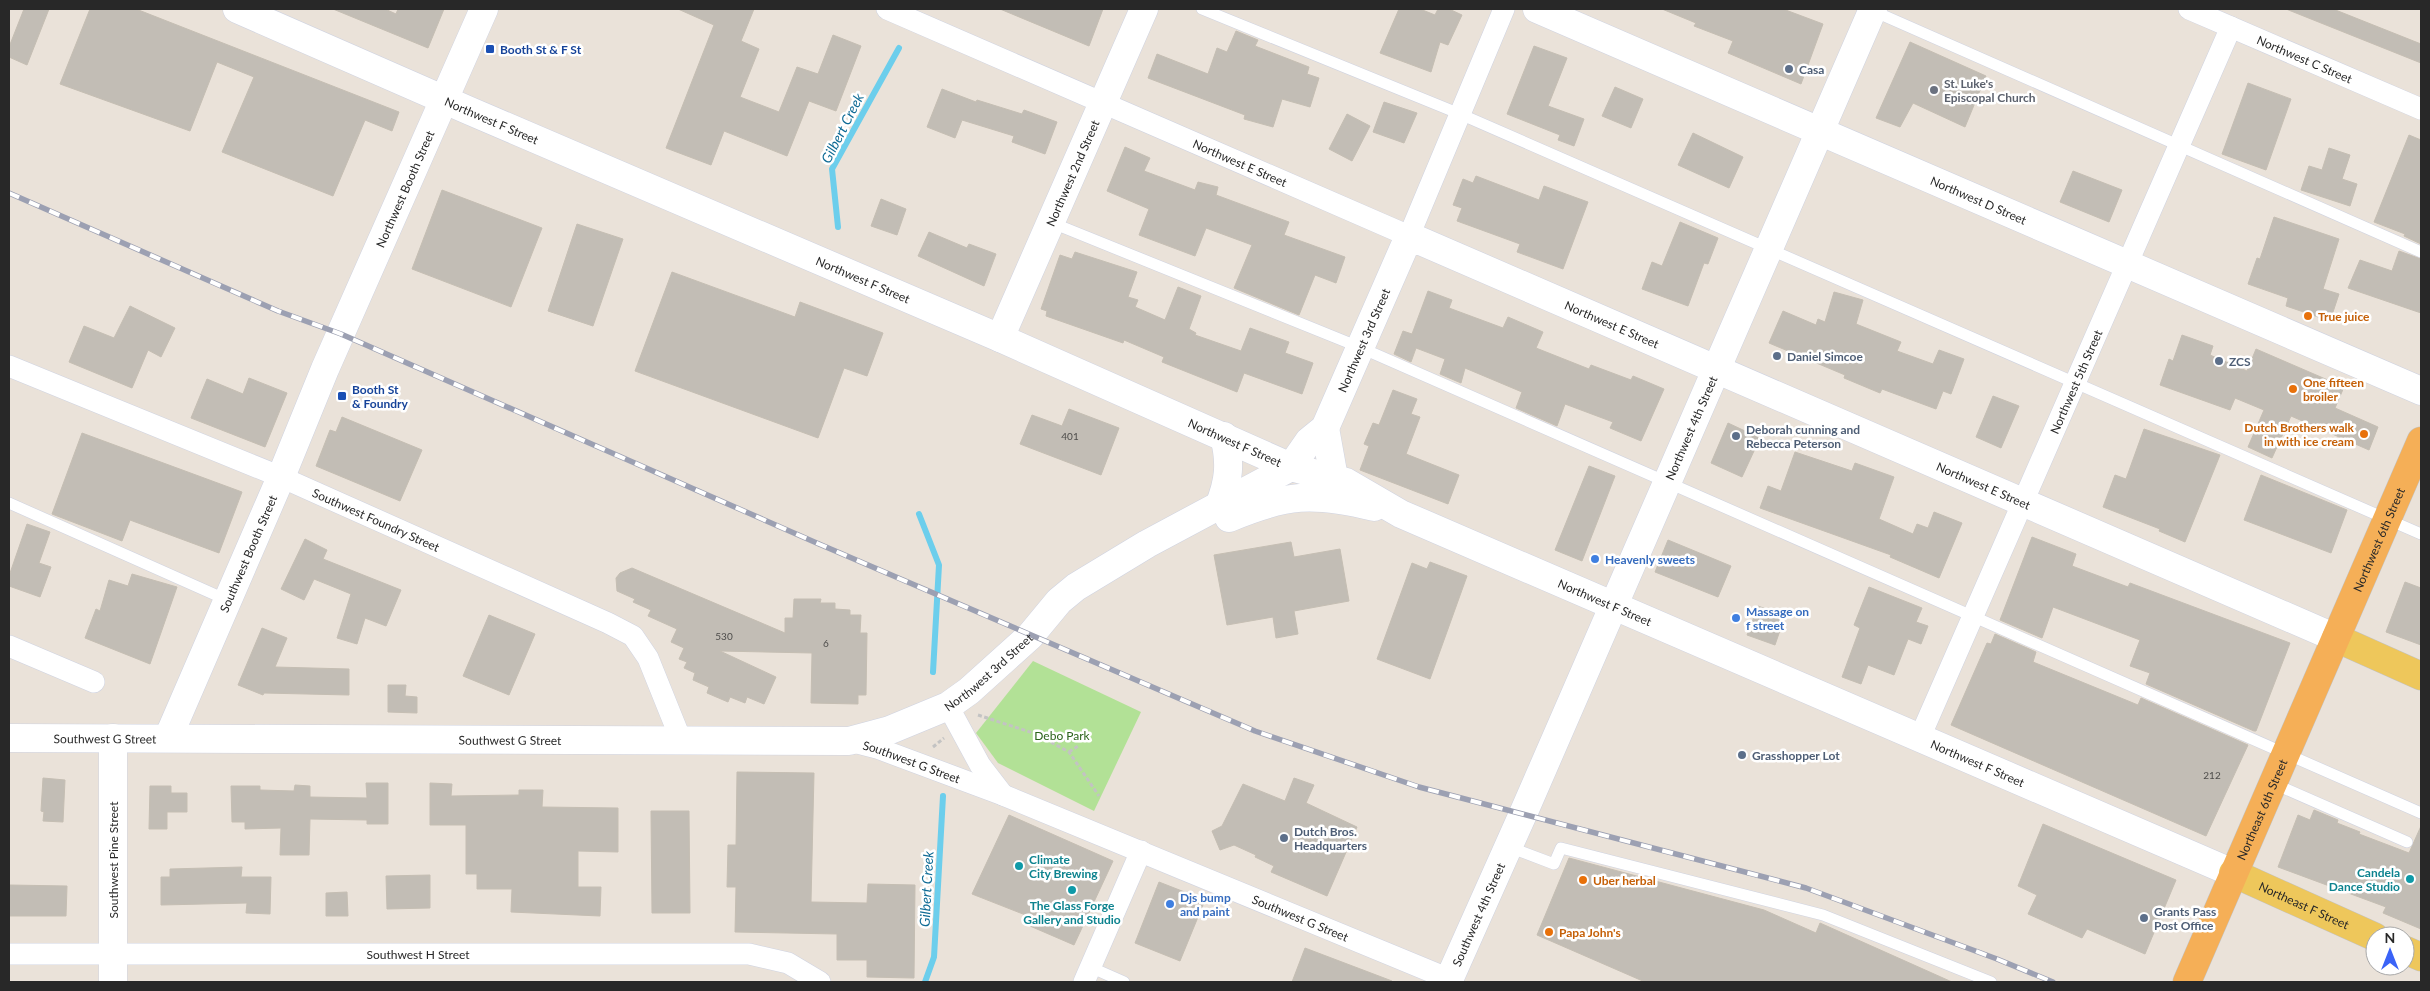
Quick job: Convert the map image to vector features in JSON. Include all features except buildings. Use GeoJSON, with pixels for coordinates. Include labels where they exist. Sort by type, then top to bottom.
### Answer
{"type":"FeatureCollection","features":[{"type":"Feature","properties":{"kind":"highway","name":"Northwest 6th Street"},"geometry":{"type":"LineString","coordinates":[[2336,638],[2421,440]]}},
{"type":"Feature","properties":{"kind":"highway","name":"Northeast 6th Street"},"geometry":{"type":"LineString","coordinates":[[2188,982],[2272,782],[2336,638]]}},
{"type":"Feature","properties":{"kind":"main road","name":"Northwest F Street"},"geometry":{"type":"LineString","coordinates":[[237,9],[444,100],[1000,338],[1291,467],[1334,478],[1401,514],[2233,873]]}},
{"type":"Feature","properties":{"kind":"main road","name":"Northwest Booth Street"},"geometry":{"type":"LineString","coordinates":[[325,369],[484,9]]}},
{"type":"Feature","properties":{"kind":"main road","name":"Northwest 2nd Street"},"geometry":{"type":"LineString","coordinates":[[1000,338],[1144,9]]}},
{"type":"Feature","properties":{"kind":"main road","name":"Northwest D Street"},"geometry":{"type":"LineString","coordinates":[[1537,9],[2421,391]]}},
{"type":"Feature","properties":{"kind":"main road","name":"Northwest 4th Street"},"geometry":{"type":"LineString","coordinates":[[1508,847],[1871,9]]}},
{"type":"Feature","properties":{"kind":"main road","name":"Northwest 3rd Street"},"geometry":{"type":"LineString","coordinates":[[849,741],[890,730],[948,706],[969,691],[1030,636],[1059,601],[1104,568],[1291,467],[1309,441],[1325,428],[1409,236]]}},
{"type":"Feature","properties":{"kind":"main road","name":"Northwest E Street"},"geometry":{"type":"LineString","coordinates":[[1409,236],[2336,638]]}},
{"type":"Feature","properties":{"kind":"main road","name":"Southwest Booth Street"},"geometry":{"type":"LineString","coordinates":[[168,738],[282,477],[325,369]]}},
{"type":"Feature","properties":{"kind":"main road"},"geometry":{"type":"LineString","coordinates":[[1325,428],[1334,478]]}},
{"type":"Feature","properties":{"kind":"main road"},"geometry":{"type":"LineString","coordinates":[[1219,506],[1230,474],[1229,454],[1224,436]]}},
{"type":"Feature","properties":{"kind":"main road","name":"Northwest 3rd Street"},"geometry":{"type":"LineString","coordinates":[[1104,568],[1278,500],[1295,497],[1333,499],[1401,514]]}},
{"type":"Feature","properties":{"kind":"main road"},"geometry":{"type":"LineString","coordinates":[[2336,638],[2421,676]]}},
{"type":"Feature","properties":{"kind":"main road","name":"Southwest G Street"},"geometry":{"type":"LineString","coordinates":[[9,738],[849,741]]}},
{"type":"Feature","properties":{"kind":"main road","name":"Southwest Pine Street"},"geometry":{"type":"LineString","coordinates":[[113,982],[114,738]]}},
{"type":"Feature","properties":{"kind":"main road","name":"Southwest 4th Street"},"geometry":{"type":"LineString","coordinates":[[1451,981],[1508,847]]}},
{"type":"Feature","properties":{"kind":"main road","name":"Northeast F Street"},"geometry":{"type":"LineString","coordinates":[[2233,873],[2365,932]]}},
{"type":"Feature","properties":{"kind":"street","name":"Northwest E Street"},"geometry":{"type":"LineString","coordinates":[[887,9],[1409,236]]}},
{"type":"Feature","properties":{"kind":"street","name":"Northwest 3rd Street"},"geometry":{"type":"LineString","coordinates":[[1409,236],[1504,9]]}},
{"type":"Feature","properties":{"kind":"street","name":"Northwest C Street"},"geometry":{"type":"LineString","coordinates":[[2190,9],[2421,109]]}},
{"type":"Feature","properties":{"kind":"street","name":"Northwest 5th Street"},"geometry":{"type":"LineString","coordinates":[[1920,737],[2231,27]]}},
{"type":"Feature","properties":{"kind":"street","name":"Southwest Foundry Street"},"geometry":{"type":"LineString","coordinates":[[9,366],[282,477],[608,622],[633,636],[648,658],[681,740]]}},
{"type":"Feature","properties":{"kind":"street"},"geometry":{"type":"LineString","coordinates":[[9,646],[94,682]]}},
{"type":"Feature","properties":{"kind":"street","name":"Southwest G Street"},"geometry":{"type":"LineString","coordinates":[[948,706],[980,765],[1003,795]]}},
{"type":"Feature","properties":{"kind":"street","name":"Southwest G Street"},"geometry":{"type":"LineString","coordinates":[[849,741],[877,748],[1003,795],[1451,981]]}},
{"type":"Feature","properties":{"kind":"street"},"geometry":{"type":"LineString","coordinates":[[1087,975],[1141,851]]}},
{"type":"Feature","properties":{"kind":"street","name":"Southwest H Street"},"geometry":{"type":"LineString","coordinates":[[9,954],[748,954],[788,963],[820,982]]}},
{"type":"Feature","properties":{"kind":"lane"},"geometry":{"type":"LineString","coordinates":[[1202,9],[1460,114],[1767,250],[2421,534]]}},
{"type":"Feature","properties":{"kind":"lane"},"geometry":{"type":"LineString","coordinates":[[1871,9],[2178,147],[2421,252]]}},
{"type":"Feature","properties":{"kind":"lane"},"geometry":{"type":"LineString","coordinates":[[1050,222],[1359,347],[1972,618],[2421,813]]}},
{"type":"Feature","properties":{"kind":"lane"},"geometry":{"type":"LineString","coordinates":[[9,503],[227,600]]}},
{"type":"Feature","properties":{"kind":"lane"},"geometry":{"type":"LineString","coordinates":[[2272,782],[2407,842]]}},
{"type":"Feature","properties":{"kind":"lane"},"geometry":{"type":"LineString","coordinates":[[1508,847],[1554,864],[1561,848],[1823,915],[1992,982]]}},
{"type":"Feature","properties":{"kind":"lane"},"geometry":{"type":"LineString","coordinates":[[1087,975],[1124,982]]}},
{"type":"Feature","properties":{"kind":"path"},"geometry":{"type":"LineString","coordinates":[[977,714],[1036,734],[1069,752],[1099,796]]}},
{"type":"Feature","properties":{"kind":"path"},"geometry":{"type":"LineString","coordinates":[[926,753],[948,734]]}},
{"type":"Feature","properties":{"kind":"path"},"geometry":{"type":"LineString","coordinates":[[1069,752],[1078,746]]}},
{"type":"Feature","properties":{"kind":"green space","name":"Debo Park"},"geometry":{"type":"Polygon","coordinates":[[[1033,661],[1141,712],[1094,811],[998,763],[976,733],[1033,661]]]}},
{"type":"Feature","properties":{"kind":"waterway","name":"Gilbert Creek"},"geometry":{"type":"LineString","coordinates":[[838,227],[832,169],[899,48]]}},
{"type":"Feature","properties":{"kind":"waterway","name":"Gilbert Creek"},"geometry":{"type":"LineString","coordinates":[[919,514],[939,565],[933,672]]}},
{"type":"Feature","properties":{"kind":"waterway","name":"Gilbert Creek"},"geometry":{"type":"LineString","coordinates":[[925,982],[934,957],[943,796]]}},
{"type":"Feature","properties":{"kind":"railway"},"geometry":{"type":"LineString","coordinates":[[9,193],[278,311],[341,334],[819,544],[1255,731],[1419,787],[1806,888],[1997,959],[2053,982]]}},
{"type":"Feature","properties":{"kind":"place","name":"Booth St & F St"},"geometry":{"type":"Point","coordinates":[490,49]}},
{"type":"Feature","properties":{"kind":"place","name":"Casa"},"geometry":{"type":"Point","coordinates":[1789,69]}},
{"type":"Feature","properties":{"kind":"place","name":"St. Luke's Episcopal Church"},"geometry":{"type":"Point","coordinates":[1934,90]}},
{"type":"Feature","properties":{"kind":"place","name":"True juice"},"geometry":{"type":"Point","coordinates":[2308,316]}},
{"type":"Feature","properties":{"kind":"place","name":"Daniel Simcoe"},"geometry":{"type":"Point","coordinates":[1777,356]}},
{"type":"Feature","properties":{"kind":"place","name":"ZCS"},"geometry":{"type":"Point","coordinates":[2219,361]}},
{"type":"Feature","properties":{"kind":"place","name":"One fifteen broiler"},"geometry":{"type":"Point","coordinates":[2293,389]}},
{"type":"Feature","properties":{"kind":"place","name":"Booth St & Foundry"},"geometry":{"type":"Point","coordinates":[342,396]}},
{"type":"Feature","properties":{"kind":"place","name":"Dutch Brothers walk in with ice cream"},"geometry":{"type":"Point","coordinates":[2364,434]}},
{"type":"Feature","properties":{"kind":"place","name":"Deborah cunning and Rebecca Peterson"},"geometry":{"type":"Point","coordinates":[1736,436]}},
{"type":"Feature","properties":{"kind":"place","name":"Heavenly sweets"},"geometry":{"type":"Point","coordinates":[1595,559]}},
{"type":"Feature","properties":{"kind":"place","name":"Massage on f street"},"geometry":{"type":"Point","coordinates":[1736,618]}},
{"type":"Feature","properties":{"kind":"place","name":"Grasshopper Lot"},"geometry":{"type":"Point","coordinates":[1742,755]}},
{"type":"Feature","properties":{"kind":"place","name":"Dutch Bros. Headquarters"},"geometry":{"type":"Point","coordinates":[1284,838]}},
{"type":"Feature","properties":{"kind":"place","name":"Climate City Brewing"},"geometry":{"type":"Point","coordinates":[1019,866]}},
{"type":"Feature","properties":{"kind":"place","name":"Candela Dance Studio"},"geometry":{"type":"Point","coordinates":[2410,879]}},
{"type":"Feature","properties":{"kind":"place","name":"Uber herbal"},"geometry":{"type":"Point","coordinates":[1583,880]}},
{"type":"Feature","properties":{"kind":"place","name":"The Glass Forge Gallery and Studio"},"geometry":{"type":"Point","coordinates":[1072,890]}},
{"type":"Feature","properties":{"kind":"place","name":"Djs bump and paint"},"geometry":{"type":"Point","coordinates":[1170,904]}},
{"type":"Feature","properties":{"kind":"place","name":"Grants Pass Post Office"},"geometry":{"type":"Point","coordinates":[2144,918]}},
{"type":"Feature","properties":{"kind":"place","name":"Papa John's"},"geometry":{"type":"Point","coordinates":[1549,932]}}]}
